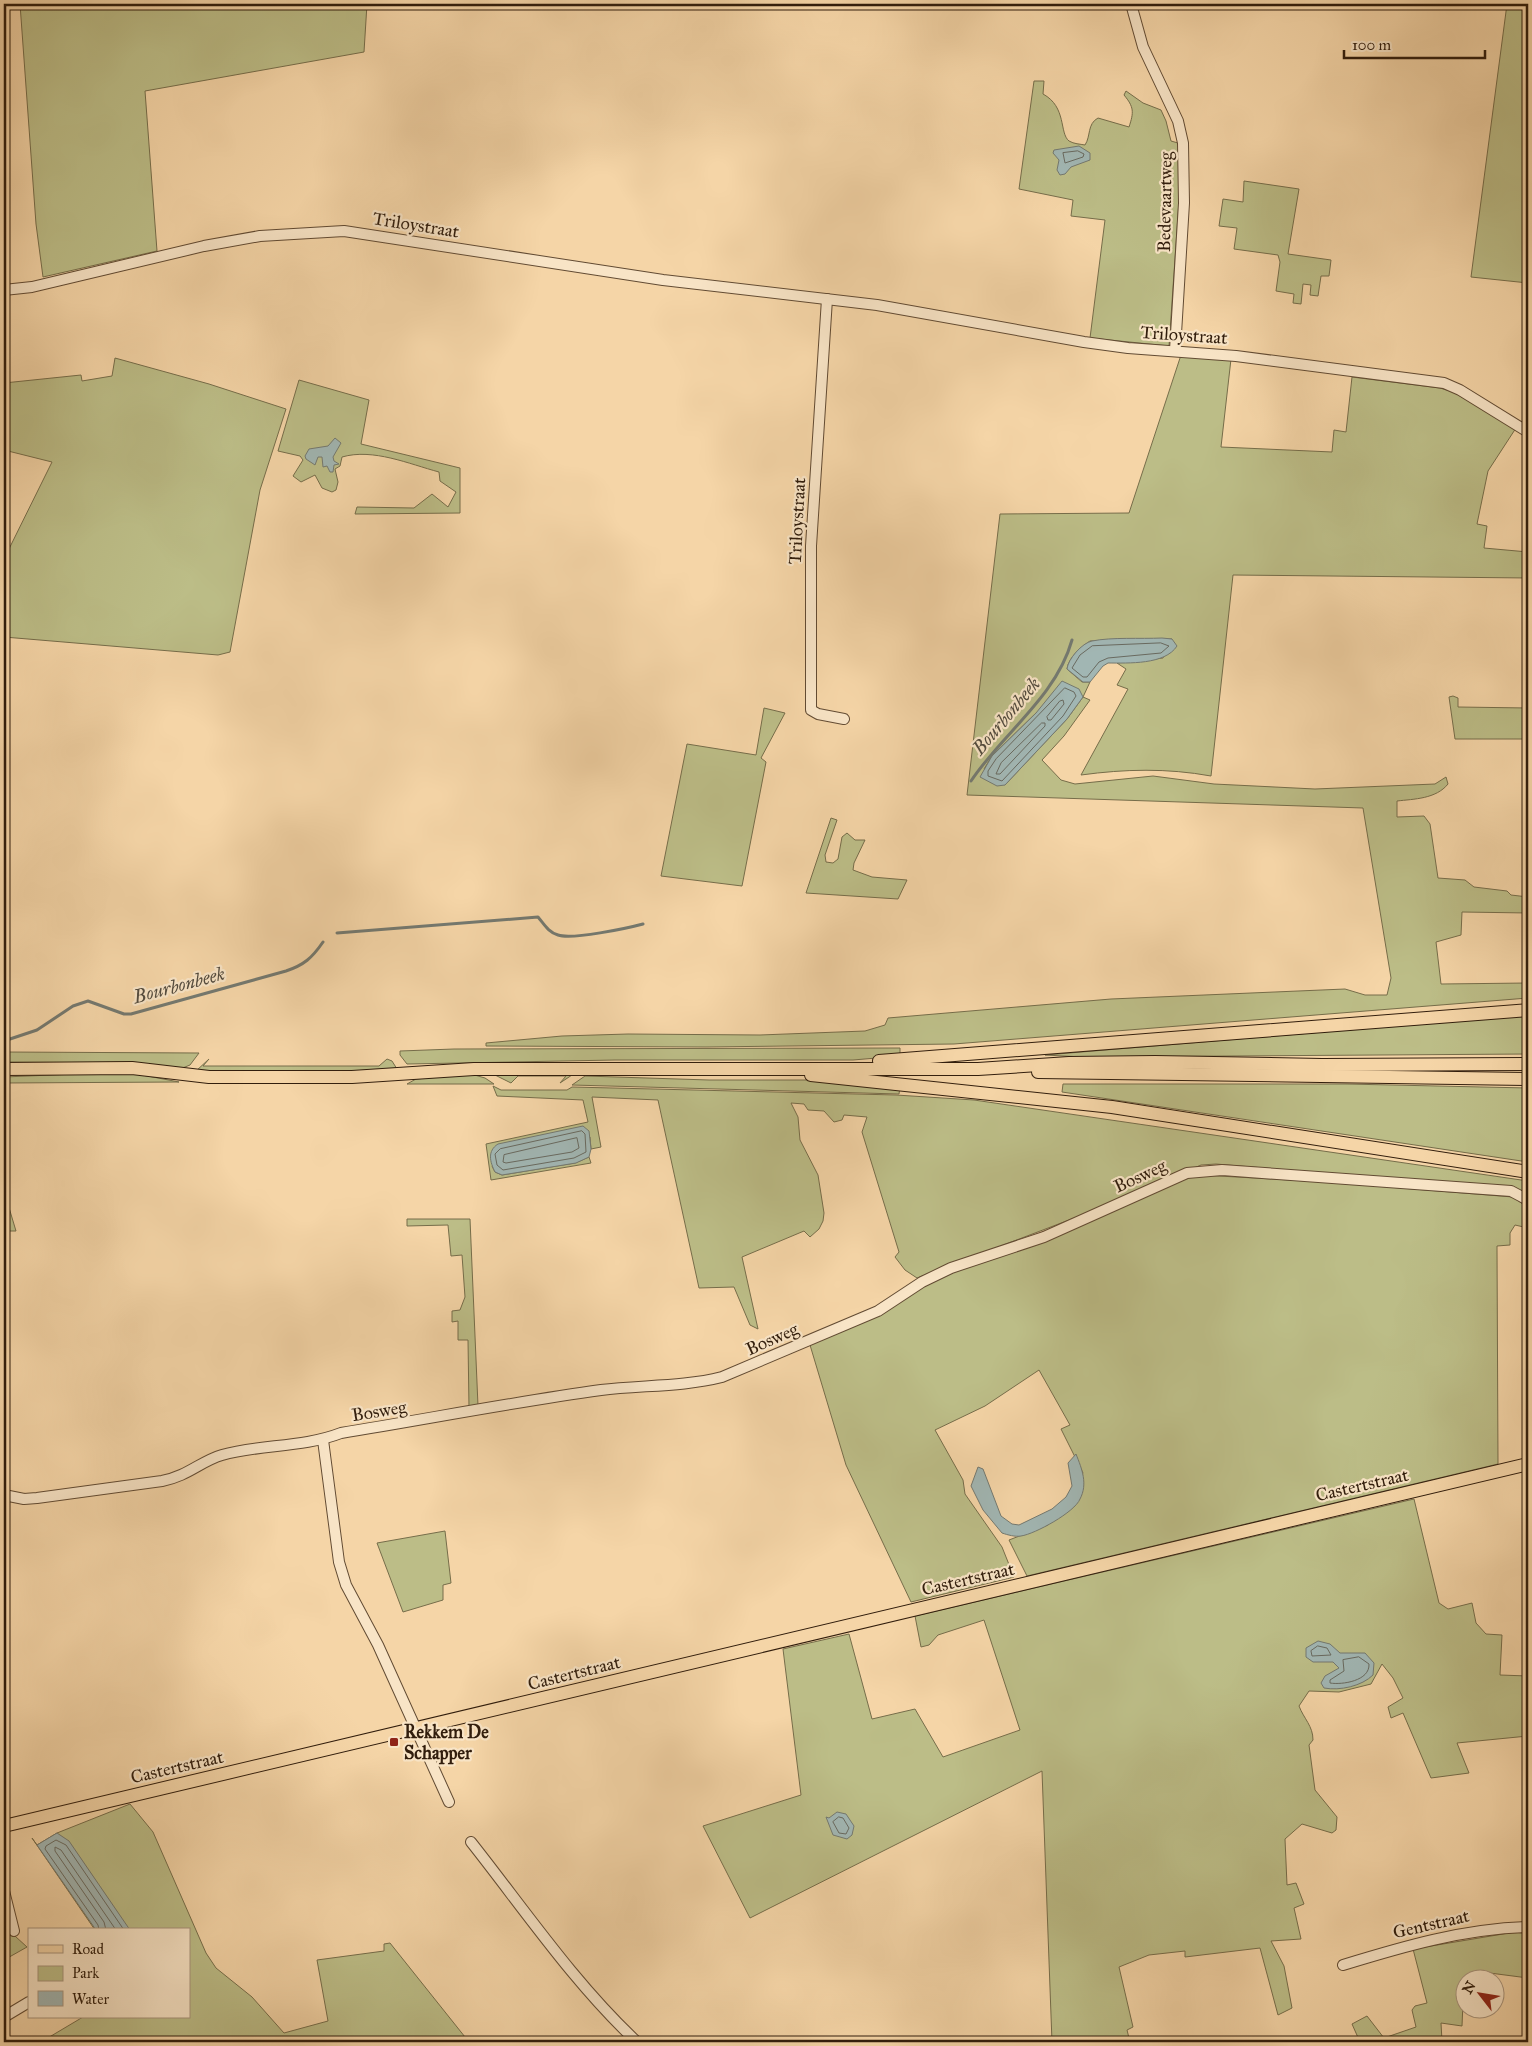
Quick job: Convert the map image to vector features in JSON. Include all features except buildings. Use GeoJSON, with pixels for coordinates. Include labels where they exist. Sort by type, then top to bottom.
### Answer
{"type":"FeatureCollection","features":[{"type":"Feature","properties":{"kind":"main road"},"geometry":{"type":"LineString","coordinates":[[787,1069],[813,1062],[901,1060],[1528,1010]]}},
{"type":"Feature","properties":{"kind":"main road"},"geometry":{"type":"LineString","coordinates":[[4,1068],[132,1068],[210,1077],[352,1078],[474,1069],[978,1069],[1098,1063],[1528,1064]]}},
{"type":"Feature","properties":{"kind":"main road"},"geometry":{"type":"LineString","coordinates":[[787,1069],[821,1078],[859,1079],[1112,1107],[1528,1172]]}},
{"type":"Feature","properties":{"kind":"main road"},"geometry":{"type":"LineString","coordinates":[[978,1069],[996,1072],[1528,1078]]}},
{"type":"Feature","properties":{"kind":"main road","name":"Castertstraat"},"geometry":{"type":"LineString","coordinates":[[4,1826],[1528,1464]]}},
{"type":"Feature","properties":{"kind":"street","name":"Bedevaartweg"},"geometry":{"type":"LineString","coordinates":[[1131,4],[1143,47],[1154,74],[1178,121],[1183,144],[1184,203],[1176,350]]}},
{"type":"Feature","properties":{"kind":"street","name":"Triloystraat"},"geometry":{"type":"LineString","coordinates":[[4,290],[32,287],[204,246],[260,236],[344,230],[663,280],[748,288],[877,305],[1084,342],[1128,348],[1176,350],[1236,356],[1444,384],[1460,390],[1528,432]]}},
{"type":"Feature","properties":{"kind":"street","name":"Triloystraat"},"geometry":{"type":"LineString","coordinates":[[827,299],[810,546],[813,668],[810,698],[812,710],[818,714],[844,718]]}},
{"type":"Feature","properties":{"kind":"street","name":"Bosweg"},"geometry":{"type":"LineString","coordinates":[[4,1495],[24,1499],[37,1498],[162,1481],[177,1478],[221,1455],[323,1440],[341,1433],[590,1392],[644,1384],[708,1380],[730,1375],[878,1311],[934,1275],[1044,1237],[1187,1173],[1222,1170],[1511,1192],[1521,1194],[1528,1200]]}},
{"type":"Feature","properties":{"kind":"street"},"geometry":{"type":"LineString","coordinates":[[323,1440],[339,1562],[346,1585],[378,1645],[449,1802]]}},
{"type":"Feature","properties":{"kind":"street"},"geometry":{"type":"LineString","coordinates":[[471,1842],[574,1973],[614,2020],[636,2042]]}},
{"type":"Feature","properties":{"kind":"street"},"geometry":{"type":"LineString","coordinates":[[4,1891],[7,1919],[14,1931]]}},
{"type":"Feature","properties":{"kind":"street","name":"Gentstraat"},"geometry":{"type":"LineString","coordinates":[[1343,1965],[1415,1942],[1479,1930],[1528,1927]]}},
{"type":"Feature","properties":{"kind":"street"},"geometry":{"type":"LineString","coordinates":[[4,2017],[28,2003]]}},
{"type":"Feature","properties":{"kind":"green space"},"geometry":{"type":"Polygon","coordinates":[[[20,4],[367,4],[364,52],[145,91],[157,251],[43,277],[36,224],[20,4]]]}},
{"type":"Feature","properties":{"kind":"green space"},"geometry":{"type":"Polygon","coordinates":[[[1507,4],[1528,4],[1528,283],[1471,277],[1507,4]]]}},
{"type":"Feature","properties":{"kind":"green space"},"geometry":{"type":"Polygon","coordinates":[[[1034,81],[1044,81],[1043,94],[1051,99],[1056,106],[1066,137],[1071,142],[1085,145],[1092,123],[1098,118],[1129,127],[1132,110],[1130,103],[1124,95],[1126,91],[1143,103],[1161,110],[1171,141],[1178,143],[1180,186],[1169,346],[1090,338],[1105,220],[1071,216],[1073,200],[1019,189],[1034,81]]]}},
{"type":"Feature","properties":{"kind":"green space"},"geometry":{"type":"Polygon","coordinates":[[[1244,181],[1299,189],[1288,254],[1331,260],[1329,276],[1321,276],[1318,296],[1310,295],[1311,285],[1303,284],[1301,304],[1293,303],[1294,294],[1276,291],[1280,262],[1278,255],[1234,249],[1237,228],[1219,226],[1223,199],[1243,202],[1244,181]]]}},
{"type":"Feature","properties":{"kind":"green space"},"geometry":{"type":"Polygon","coordinates":[[[1181,355],[1231,359],[1221,447],[1332,452],[1334,430],[1346,432],[1352,377],[1440,388],[1453,392],[1516,428],[1488,471],[1477,524],[1487,526],[1484,548],[1528,552],[1528,578],[1233,575],[1211,776],[1195,773],[1146,770],[1081,775],[1128,689],[1117,685],[1126,669],[1117,663],[1163,658],[1172,639],[1090,641],[1079,650],[1072,657],[1067,669],[1082,682],[1090,682],[1083,697],[1090,700],[1064,736],[1042,760],[1061,780],[1075,784],[1153,776],[1214,784],[1315,789],[1435,784],[1446,777],[1448,784],[1437,793],[1417,799],[1397,801],[1397,817],[1424,816],[1430,824],[1438,878],[1465,880],[1474,887],[1507,891],[1511,895],[1528,897],[1528,913],[1462,912],[1461,935],[1436,942],[1441,984],[1528,983],[1528,998],[954,1044],[706,1047],[486,1046],[486,1043],[562,1036],[628,1034],[760,1035],[865,1031],[885,1025],[888,1018],[1111,999],[1345,989],[1365,995],[1387,995],[1391,978],[1363,808],[967,795],[1000,514],[1129,513],[1181,355]],[[1083,697],[1036,713],[992,756],[984,769],[1005,785],[1067,719],[1083,697]]]}},
{"type":"Feature","properties":{"kind":"green space"},"geometry":{"type":"Polygon","coordinates":[[[115,358],[209,384],[286,409],[260,490],[230,652],[218,655],[4,637],[4,559],[52,462],[4,450],[4,383],[81,375],[82,381],[112,376],[115,358]]]}},
{"type":"Feature","properties":{"kind":"green space"},"geometry":{"type":"Polygon","coordinates":[[[299,380],[369,400],[361,444],[460,468],[460,513],[355,514],[357,507],[414,508],[432,494],[448,507],[456,492],[440,481],[439,472],[391,458],[366,454],[342,457],[340,466],[335,469],[338,482],[336,490],[332,492],[322,488],[315,475],[301,482],[293,476],[303,460],[300,456],[278,451],[299,380]]]}},
{"type":"Feature","properties":{"kind":"green space"},"geometry":{"type":"Polygon","coordinates":[[[1449,697],[1458,698],[1458,707],[1528,708],[1528,739],[1455,739],[1449,697]]]}},
{"type":"Feature","properties":{"kind":"green space"},"geometry":{"type":"Polygon","coordinates":[[[764,708],[785,713],[761,758],[766,762],[742,886],[661,876],[687,744],[756,755],[764,708]]]}},
{"type":"Feature","properties":{"kind":"green space"},"geometry":{"type":"Polygon","coordinates":[[[831,818],[837,820],[825,855],[826,862],[833,863],[838,859],[842,837],[847,833],[855,840],[865,840],[854,863],[853,870],[872,877],[907,880],[898,899],[806,893],[831,818]]]}},
{"type":"Feature","properties":{"kind":"green space"},"geometry":{"type":"Polygon","coordinates":[[[1528,1015],[1528,1054],[1083,1057],[1045,1055],[1528,1015]]]}},
{"type":"Feature","properties":{"kind":"green space"},"geometry":{"type":"Polygon","coordinates":[[[900,1048],[900,1056],[853,1060],[615,1060],[407,1064],[400,1055],[400,1051],[454,1049],[900,1048]]]}},
{"type":"Feature","properties":{"kind":"green space"},"geometry":{"type":"Polygon","coordinates":[[[4,1052],[199,1053],[190,1065],[180,1069],[139,1063],[4,1062],[4,1052]]]}},
{"type":"Feature","properties":{"kind":"green space"},"geometry":{"type":"Polygon","coordinates":[[[209,1059],[203,1066],[379,1066],[387,1059],[392,1061],[397,1069],[347,1071],[196,1071],[209,1059]]]}},
{"type":"Feature","properties":{"kind":"green space"},"geometry":{"type":"Polygon","coordinates":[[[99,1073],[137,1074],[179,1082],[4,1083],[4,1077],[99,1073]]]}},
{"type":"Feature","properties":{"kind":"green space"},"geometry":{"type":"Polygon","coordinates":[[[471,1074],[485,1078],[494,1084],[407,1084],[416,1079],[471,1074]]]}},
{"type":"Feature","properties":{"kind":"green space"},"geometry":{"type":"Polygon","coordinates":[[[493,1074],[572,1075],[560,1083],[566,1076],[518,1076],[511,1083],[493,1074]]]}},
{"type":"Feature","properties":{"kind":"green space"},"geometry":{"type":"Polygon","coordinates":[[[585,1076],[709,1080],[838,1080],[900,1087],[899,1094],[572,1085],[585,1076]]]}},
{"type":"Feature","properties":{"kind":"green space"},"geometry":{"type":"Polygon","coordinates":[[[1063,1084],[1346,1084],[1528,1088],[1528,1162],[1062,1092],[1063,1084]]]}},
{"type":"Feature","properties":{"kind":"green space"},"geometry":{"type":"Polygon","coordinates":[[[493,1086],[501,1090],[567,1090],[572,1087],[896,1095],[974,1100],[1528,1181],[1528,1195],[1490,1187],[1216,1164],[1201,1165],[1111,1204],[917,1278],[905,1270],[895,1257],[899,1252],[862,1132],[867,1117],[844,1115],[842,1120],[834,1122],[824,1111],[808,1110],[804,1104],[791,1103],[798,1117],[800,1140],[818,1175],[824,1213],[823,1221],[819,1229],[810,1237],[804,1231],[742,1257],[758,1329],[750,1325],[734,1287],[699,1288],[658,1100],[592,1097],[601,1147],[591,1149],[590,1137],[492,1166],[495,1172],[502,1175],[575,1163],[589,1157],[591,1163],[491,1180],[486,1144],[588,1122],[583,1100],[497,1096],[493,1086]]]}},
{"type":"Feature","properties":{"kind":"green space"},"geometry":{"type":"Polygon","coordinates":[[[1201,1175],[1326,1182],[1513,1197],[1528,1208],[1528,1228],[1515,1225],[1510,1233],[1510,1245],[1497,1246],[1498,1464],[1027,1576],[1009,1540],[1048,1525],[1083,1473],[1061,1429],[1070,1425],[1039,1370],[985,1406],[935,1430],[963,1480],[965,1494],[1002,1547],[1014,1577],[911,1602],[846,1465],[810,1345],[932,1280],[954,1271],[1033,1246],[1183,1179],[1201,1175]]]}},
{"type":"Feature","properties":{"kind":"green space"},"geometry":{"type":"Polygon","coordinates":[[[4,1191],[16,1231],[4,1231],[4,1191]]]}},
{"type":"Feature","properties":{"kind":"green space"},"geometry":{"type":"Polygon","coordinates":[[[407,1219],[470,1219],[478,1406],[469,1408],[468,1340],[458,1340],[458,1321],[452,1322],[452,1311],[460,1310],[465,1297],[462,1255],[451,1256],[448,1225],[407,1226],[407,1219]]]}},
{"type":"Feature","properties":{"kind":"green space"},"geometry":{"type":"Polygon","coordinates":[[[1414,1499],[1439,1603],[1448,1609],[1472,1603],[1476,1623],[1486,1634],[1502,1635],[1500,1675],[1528,1676],[1528,1736],[1457,1743],[1469,1773],[1431,1778],[1403,1713],[1391,1718],[1388,1707],[1403,1698],[1393,1678],[1382,1664],[1371,1684],[1339,1692],[1309,1691],[1299,1706],[1313,1735],[1313,1740],[1309,1745],[1315,1790],[1337,1817],[1336,1830],[1332,1833],[1302,1824],[1285,1839],[1287,1885],[1296,1883],[1304,1904],[1294,1908],[1301,1939],[1271,1941],[1284,1966],[1292,2008],[1278,2015],[1260,1948],[1185,1957],[1185,1951],[1149,1955],[1119,1967],[1133,2027],[1127,2030],[1130,2042],[1052,2042],[1042,1771],[750,1918],[703,1826],[801,1795],[783,1649],[849,1634],[872,1719],[915,1709],[943,1757],[1020,1730],[984,1620],[938,1635],[929,1645],[921,1647],[915,1616],[1414,1499]]]}},
{"type":"Feature","properties":{"kind":"green space"},"geometry":{"type":"Polygon","coordinates":[[[445,1531],[451,1583],[443,1585],[443,1600],[403,1612],[377,1543],[445,1531]]]}},
{"type":"Feature","properties":{"kind":"green space"},"geometry":{"type":"Polygon","coordinates":[[[130,1804],[153,1832],[206,1953],[216,1968],[252,1997],[284,2033],[328,2021],[317,1960],[384,1951],[384,1944],[390,1943],[469,2042],[41,2042],[81,2018],[190,2018],[190,1928],[94,1928],[32,1838],[37,1845],[57,1833],[130,1804]]]}},
{"type":"Feature","properties":{"kind":"green space"},"geometry":{"type":"Polygon","coordinates":[[[4,1926],[27,1947],[4,1960],[4,1926]]]}},
{"type":"Feature","properties":{"kind":"green space"},"geometry":{"type":"Polygon","coordinates":[[[1515,1932],[1528,1934],[1528,1978],[1504,1975],[1504,1968],[1454,1968],[1454,2018],[1462,2018],[1462,2026],[1441,2023],[1442,2041],[1448,2042],[1360,2042],[1352,2024],[1367,2016],[1384,2038],[1416,2027],[1412,2010],[1415,2006],[1427,2003],[1413,1949],[1515,1932]]]}},
{"type":"Feature","properties":{"kind":"water"},"geometry":{"type":"Polygon","coordinates":[[[1079,146],[1090,153],[1090,160],[1071,167],[1065,174],[1060,175],[1057,170],[1059,160],[1053,153],[1054,150],[1079,146]]]}},
{"type":"Feature","properties":{"kind":"water"},"geometry":{"type":"Polygon","coordinates":[[[335,438],[341,443],[333,457],[334,461],[339,464],[334,465],[333,472],[330,472],[327,466],[323,467],[322,457],[318,457],[315,465],[306,459],[305,456],[309,449],[328,446],[335,438]]]}},
{"type":"Feature","properties":{"kind":"water"},"geometry":{"type":"Polygon","coordinates":[[[1172,639],[1177,646],[1164,657],[1145,662],[1108,663],[1103,666],[1090,682],[1083,682],[1067,669],[1076,652],[1088,642],[1172,639]]]}},
{"type":"Feature","properties":{"kind":"water"},"geometry":{"type":"Polygon","coordinates":[[[1062,681],[1079,689],[1083,697],[1067,719],[1005,785],[997,786],[980,777],[992,756],[1036,713],[1062,681]]]}},
{"type":"Feature","properties":{"kind":"water"},"geometry":{"type":"Polygon","coordinates":[[[583,1126],[589,1131],[591,1149],[589,1157],[576,1163],[502,1175],[495,1172],[491,1153],[498,1144],[583,1126]]]}},
{"type":"Feature","properties":{"kind":"water"},"geometry":{"type":"Polygon","coordinates":[[[1076,1454],[1084,1482],[1084,1488],[1077,1504],[1063,1516],[1045,1527],[1021,1536],[1002,1533],[983,1510],[971,1486],[978,1467],[983,1469],[1001,1516],[1012,1524],[1019,1525],[1052,1509],[1066,1497],[1072,1486],[1068,1463],[1076,1454]]]}},
{"type":"Feature","properties":{"kind":"water"},"geometry":{"type":"Polygon","coordinates":[[[1318,1641],[1330,1644],[1340,1653],[1365,1653],[1374,1663],[1373,1675],[1363,1682],[1350,1687],[1324,1688],[1321,1683],[1325,1676],[1339,1668],[1333,1662],[1313,1662],[1306,1657],[1306,1648],[1318,1641]]]}},
{"type":"Feature","properties":{"kind":"water"},"geometry":{"type":"Polygon","coordinates":[[[837,1812],[846,1814],[854,1826],[852,1835],[847,1839],[833,1835],[826,1817],[829,1818],[837,1812]]]}},
{"type":"Feature","properties":{"kind":"water"},"geometry":{"type":"Polygon","coordinates":[[[57,1833],[69,1841],[129,1928],[95,1928],[37,1845],[57,1833]]]}},
{"type":"Feature","properties":{"kind":"waterway","name":"Bourbonbeek"},"geometry":{"type":"LineString","coordinates":[[971,781],[984,763],[1028,714],[1054,679],[1072,640]]}},
{"type":"Feature","properties":{"kind":"waterway","name":"Bourbonbeek"},"geometry":{"type":"LineString","coordinates":[[337,933],[538,917],[546,928],[558,935],[565,936],[600,933],[643,924]]}},
{"type":"Feature","properties":{"kind":"waterway","name":"Bourbonbeek"},"geometry":{"type":"LineString","coordinates":[[10,1039],[37,1030],[73,1006],[88,1001],[124,1014],[131,1014],[286,971],[307,960],[323,942]]}},
{"type":"Feature","properties":{"kind":"place","name":"Rekkem De Schapper"},"geometry":{"type":"Point","coordinates":[394,1742]}}]}
